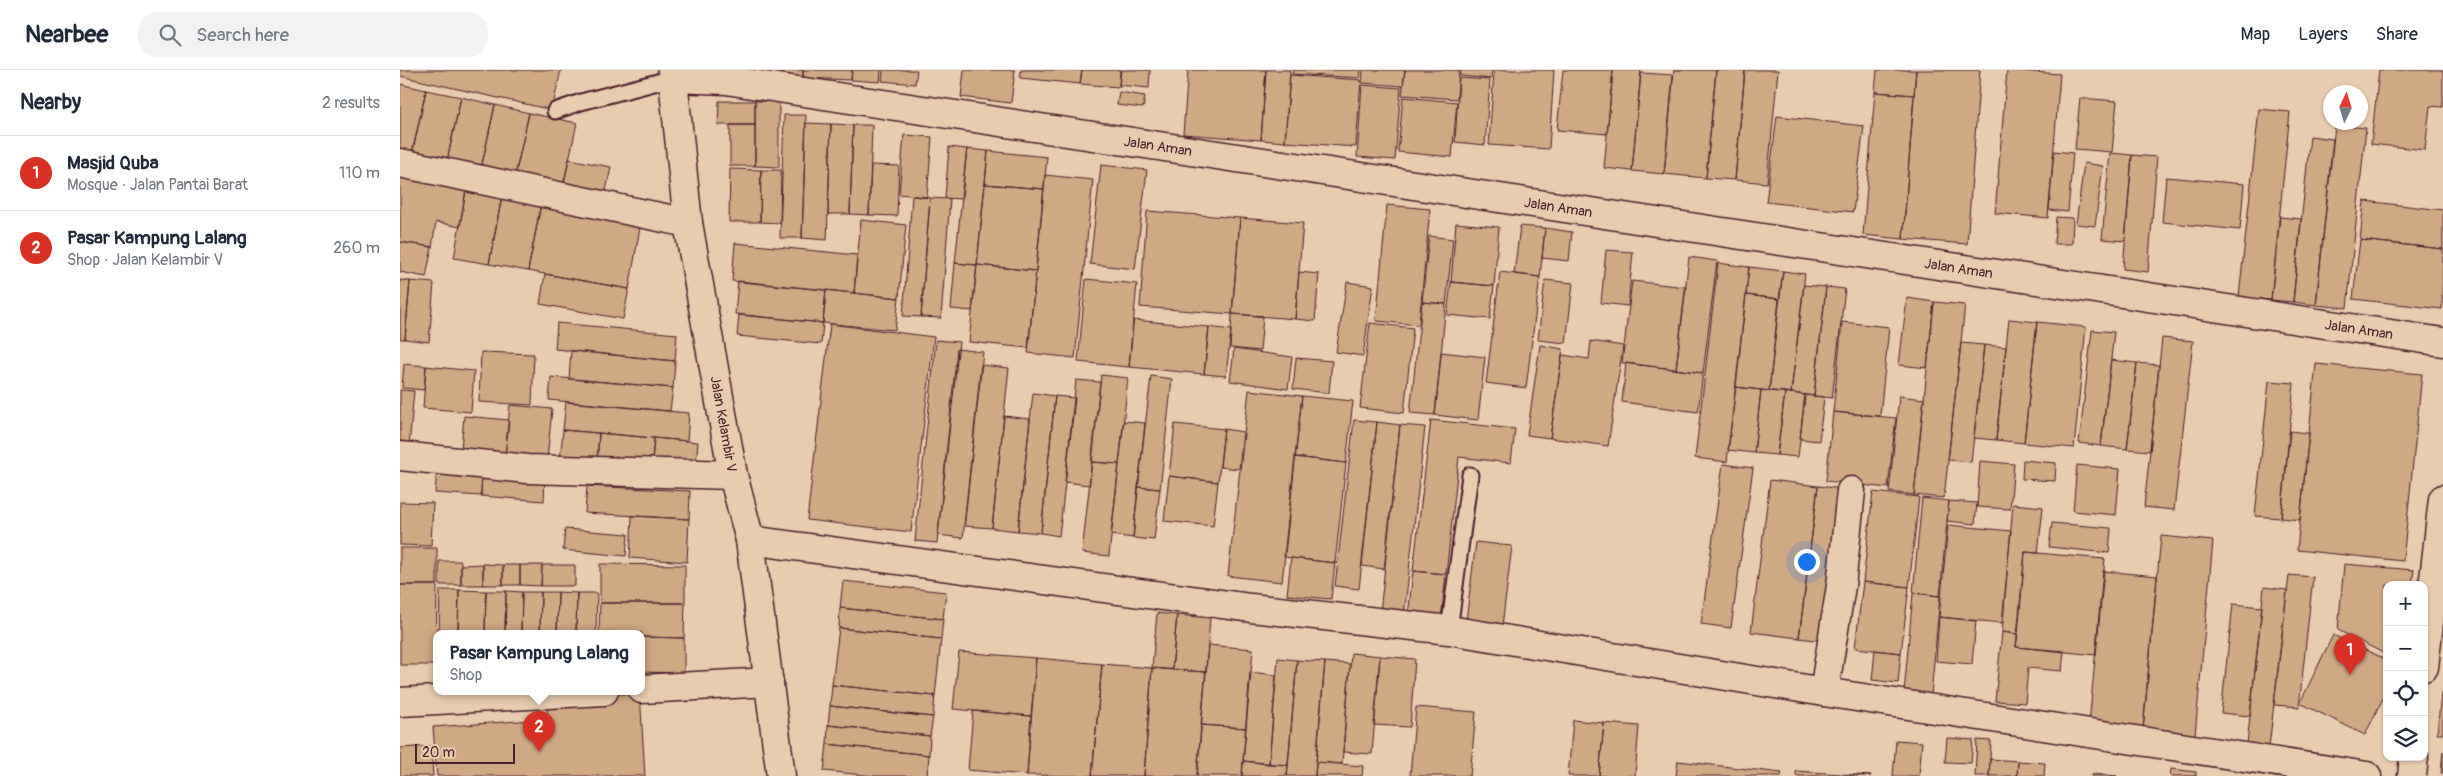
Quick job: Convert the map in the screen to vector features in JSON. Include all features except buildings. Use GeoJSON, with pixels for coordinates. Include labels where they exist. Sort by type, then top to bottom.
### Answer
{"type":"FeatureCollection","features":[{"type":"Feature","properties":{"kind":"street","name":"Jalan Kelambir V"},"geometry":{"type":"LineString","coordinates":[[672,74],[688,223],[733,475],[750,540],[781,776]]}},
{"type":"Feature","properties":{"kind":"street","name":"Jalan Aman"},"geometry":{"type":"LineString","coordinates":[[672,74],[726,80],[2443,342]]}},
{"type":"Feature","properties":{"kind":"street"},"geometry":{"type":"LineString","coordinates":[[400,163],[688,223]]}},
{"type":"Feature","properties":{"kind":"street"},"geometry":{"type":"LineString","coordinates":[[400,456],[527,469],[733,475]]}},
{"type":"Feature","properties":{"kind":"street"},"geometry":{"type":"LineString","coordinates":[[1824,692],[1841,586],[1851,491]]}},
{"type":"Feature","properties":{"kind":"street"},"geometry":{"type":"LineString","coordinates":[[2428,632],[2443,499]]}},
{"type":"Feature","properties":{"kind":"street"},"geometry":{"type":"LineString","coordinates":[[750,540],[1251,608],[1448,630],[1824,692],[2367,776]]}},
{"type":"Feature","properties":{"kind":"street"},"geometry":{"type":"LineString","coordinates":[[645,689],[769,682]]}},
{"type":"Feature","properties":{"kind":"street"},"geometry":{"type":"LineString","coordinates":[[400,702],[530,695]]}},
{"type":"Feature","properties":{"kind":"street"},"geometry":{"type":"LineString","coordinates":[[2412,776],[2414,761]]}},
{"type":"Feature","properties":{"kind":"lane"},"geometry":{"type":"LineString","coordinates":[[555,111],[672,74]]}},
{"type":"Feature","properties":{"kind":"lane"},"geometry":{"type":"LineString","coordinates":[[1448,630],[1470,475]]}},
{"type":"Feature","properties":{"kind":"place","name":"Masjid Quba"},"geometry":{"type":"Point","coordinates":[2350,675]}},
{"type":"Feature","properties":{"kind":"place","name":"Pasar Kampung Lalang"},"geometry":{"type":"Point","coordinates":[539,752]}}]}
